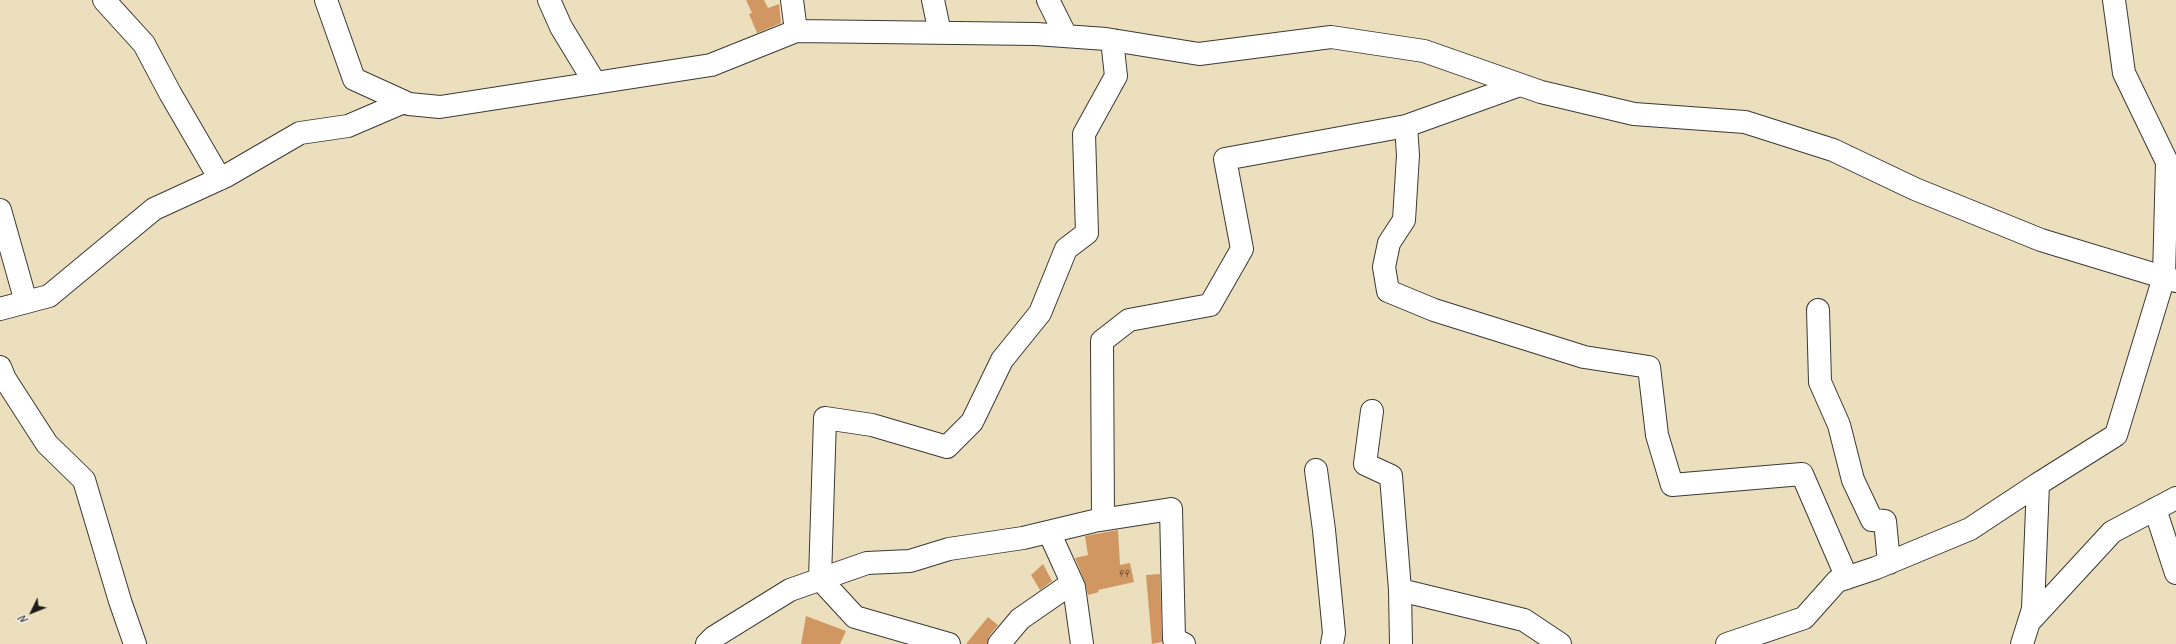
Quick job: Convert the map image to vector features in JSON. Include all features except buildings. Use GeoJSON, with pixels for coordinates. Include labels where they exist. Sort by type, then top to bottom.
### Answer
{"type":"FeatureCollection","features":[{"type":"Feature","properties":{"kind":"street"},"geometry":{"type":"LineString","coordinates":[[104,0],[144,44],[170,93],[220,179]]}},
{"type":"Feature","properties":{"kind":"street"},"geometry":{"type":"LineString","coordinates":[[326,0],[354,79],[404,102],[440,107],[711,65],[796,31],[1066,36],[1112,40],[1199,54],[1331,37],[1424,51],[1541,92],[1634,114],[1745,122],[1833,150],[1915,189],[2041,240],[2170,279]]}},
{"type":"Feature","properties":{"kind":"street"},"geometry":{"type":"LineString","coordinates":[[549,0],[561,27],[595,83]]}},
{"type":"Feature","properties":{"kind":"street"},"geometry":{"type":"LineString","coordinates":[[792,0],[796,31]]}},
{"type":"Feature","properties":{"kind":"street"},"geometry":{"type":"LineString","coordinates":[[933,0],[940,33]]}},
{"type":"Feature","properties":{"kind":"street"},"geometry":{"type":"LineString","coordinates":[[1048,0],[1066,36]]}},
{"type":"Feature","properties":{"kind":"street"},"geometry":{"type":"LineString","coordinates":[[1727,644],[1804,618],[1837,581],[1889,563],[1970,529],[2116,434],[2170,279],[2171,159],[2124,73],[2114,0]]}},
{"type":"Feature","properties":{"kind":"street"},"geometry":{"type":"LineString","coordinates":[[948,644],[855,617],[820,579],[825,418],[872,425],[947,447],[972,422],[1002,360],[1040,313],[1066,249],[1087,233],[1084,134],[1116,76],[1112,40]]}},
{"type":"Feature","properties":{"kind":"street"},"geometry":{"type":"LineString","coordinates":[[1103,519],[1104,475],[1102,341],[1129,320],[1210,305],[1242,249],[1225,159],[1406,126],[1520,85]]}},
{"type":"Feature","properties":{"kind":"street"},"geometry":{"type":"LineString","coordinates":[[0,309],[49,296],[154,209],[220,179],[300,133],[348,126],[404,102]]}},
{"type":"Feature","properties":{"kind":"street"},"geometry":{"type":"LineString","coordinates":[[1406,126],[1408,155],[1404,220],[1389,243],[1384,267],[1388,292],[1441,312],[1584,357],[1649,367],[1657,435],[1672,485],[1802,474],[1847,578]]}},
{"type":"Feature","properties":{"kind":"street"},"geometry":{"type":"LineString","coordinates":[[0,210],[26,302]]}},
{"type":"Feature","properties":{"kind":"street"},"geometry":{"type":"LineString","coordinates":[[1818,310],[1820,382],[1838,425],[1853,480],[1868,514],[1872,520],[1885,521],[1889,563]]}},
{"type":"Feature","properties":{"kind":"street"},"geometry":{"type":"LineString","coordinates":[[0,367],[5,379],[47,444],[84,480],[120,601],[135,644]]}},
{"type":"Feature","properties":{"kind":"street"},"geometry":{"type":"LineString","coordinates":[[1372,411],[1365,464],[1391,476],[1400,590],[1401,644]]}},
{"type":"Feature","properties":{"kind":"street"},"geometry":{"type":"LineString","coordinates":[[1316,470],[1334,633],[1332,644]]}},
{"type":"Feature","properties":{"kind":"street"},"geometry":{"type":"LineString","coordinates":[[2022,644],[2033,608],[2038,484]]}},
{"type":"Feature","properties":{"kind":"street"},"geometry":{"type":"LineString","coordinates":[[2029,622],[2112,532],[2176,498]]}},
{"type":"Feature","properties":{"kind":"street"},"geometry":{"type":"LineString","coordinates":[[707,644],[714,637],[790,590],[867,563],[910,561],[949,550],[1023,538],[1103,519],[1171,509],[1174,639],[1184,644]]}},
{"type":"Feature","properties":{"kind":"street"},"geometry":{"type":"LineString","coordinates":[[2155,509],[2176,573]]}},
{"type":"Feature","properties":{"kind":"street"},"geometry":{"type":"LineString","coordinates":[[1049,532],[1072,583],[1082,644]]}},
{"type":"Feature","properties":{"kind":"street"},"geometry":{"type":"LineString","coordinates":[[999,644],[1020,619],[1072,583]]}},
{"type":"Feature","properties":{"kind":"street"},"geometry":{"type":"LineString","coordinates":[[1400,590],[1524,620],[1560,644]]}}]}
